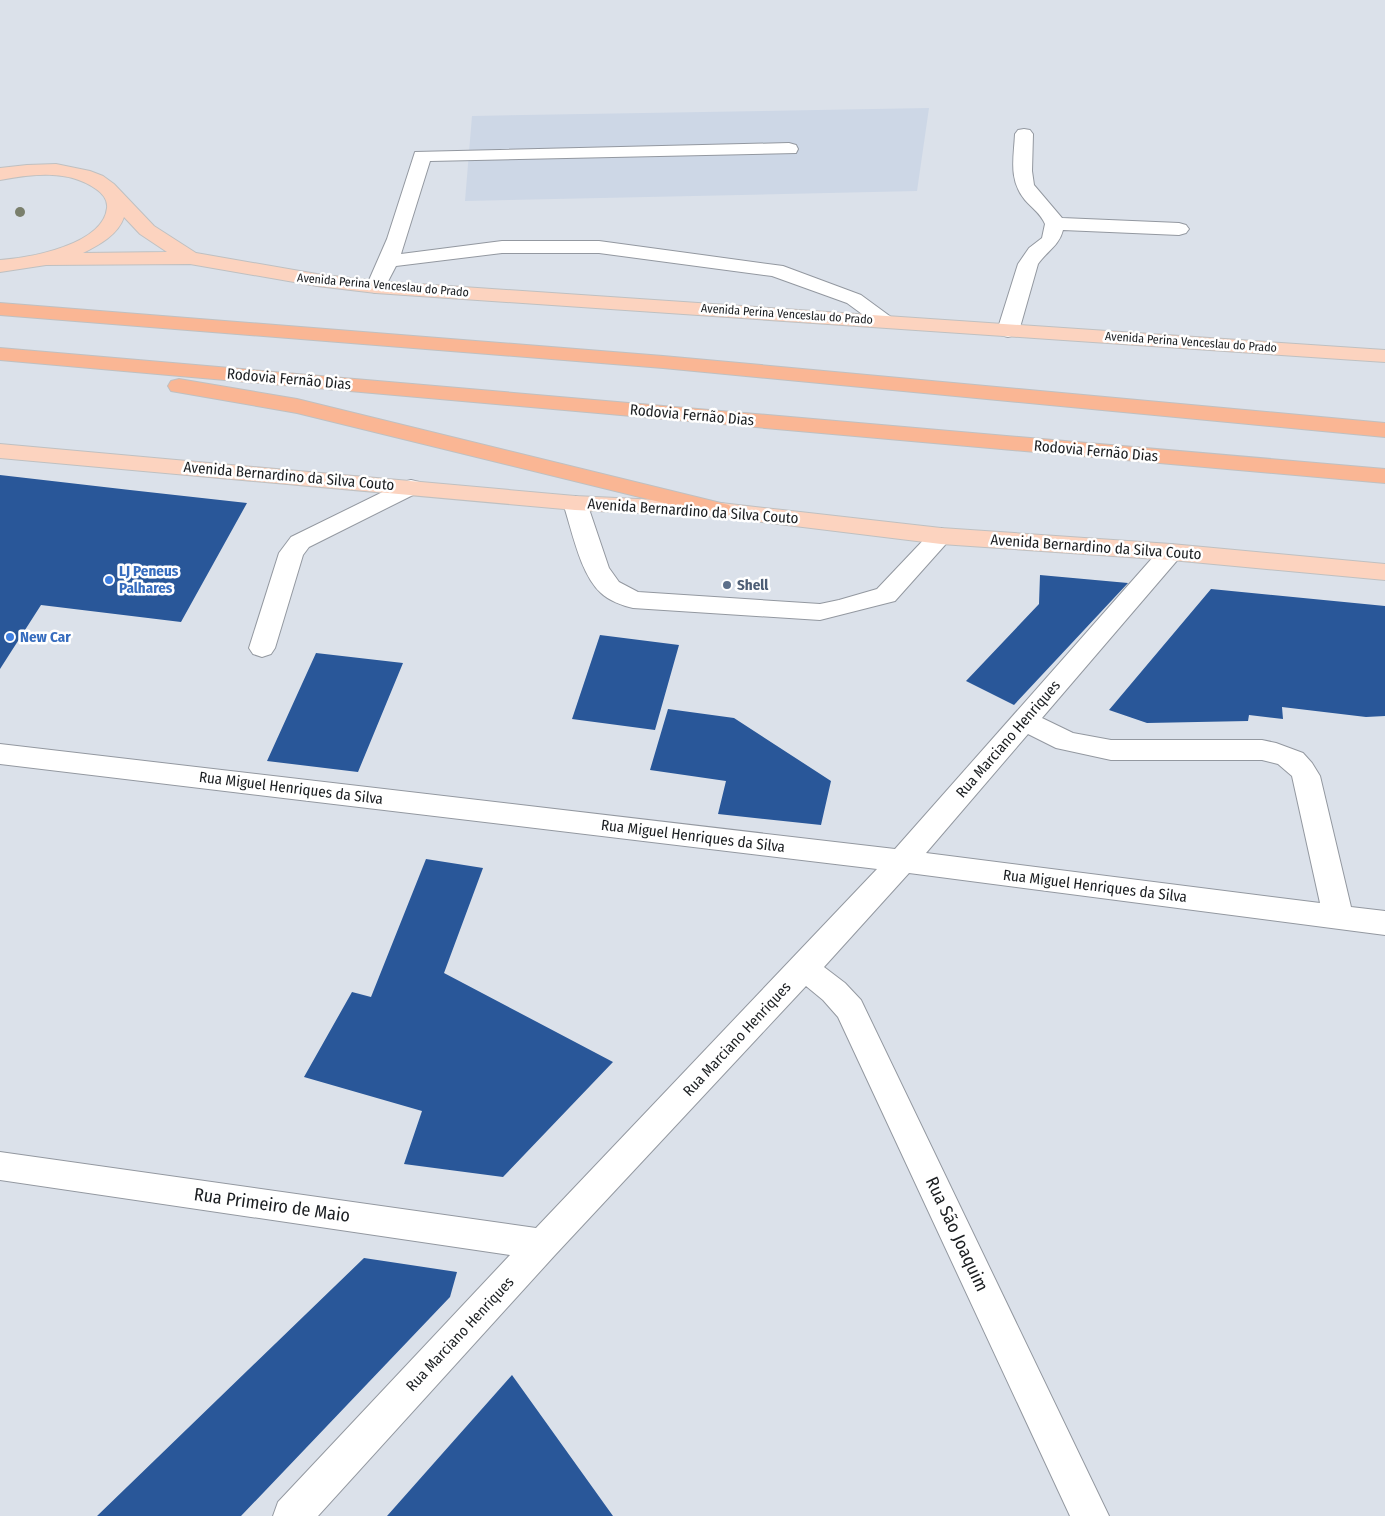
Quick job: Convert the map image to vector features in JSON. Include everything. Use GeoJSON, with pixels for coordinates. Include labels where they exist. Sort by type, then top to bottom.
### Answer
{"type":"FeatureCollection","features":[{"type":"Feature","properties":{"kind":"highway"},"geometry":{"type":"LineString","coordinates":[[0,309],[663,362],[1385,430]]}},
{"type":"Feature","properties":{"kind":"highway"},"geometry":{"type":"LineString","coordinates":[[0,355],[296,406],[720,510]]}},
{"type":"Feature","properties":{"kind":"highway","name":"Rodovia Fernão Dias"},"geometry":{"type":"LineString","coordinates":[[0,355],[1385,476]]}},
{"type":"Feature","properties":{"kind":"main road","name":"Avenida Perina Venceslau do Prado"},"geometry":{"type":"LineString","coordinates":[[0,174],[21,170],[51,170],[79,174],[100,182],[114,194],[147,230],[190,258]]}},
{"type":"Feature","properties":{"kind":"main road"},"geometry":{"type":"LineString","coordinates":[[0,266],[12,266],[48,259],[76,249],[102,232],[111,222],[116,208],[114,194]]}},
{"type":"Feature","properties":{"kind":"main road","name":"Avenida Perina Venceslau do Prado"},"geometry":{"type":"LineString","coordinates":[[48,259],[190,258],[316,280],[376,287],[1385,356]]}},
{"type":"Feature","properties":{"kind":"main road","name":"Avenida Bernardino da Silva Couto"},"geometry":{"type":"LineString","coordinates":[[0,452],[575,502],[720,510],[941,536],[1171,552],[1385,572]]}},
{"type":"Feature","properties":{"kind":"street"},"geometry":{"type":"LineString","coordinates":[[1008,331],[1028,264],[1036,252],[1051,240],[1054,224],[1046,209],[1027,190],[1023,181],[1024,134]]}},
{"type":"Feature","properties":{"kind":"street"},"geometry":{"type":"LineString","coordinates":[[376,287],[390,261],[422,156],[789,149]]}},
{"type":"Feature","properties":{"kind":"street"},"geometry":{"type":"LineString","coordinates":[[1054,224],[1179,229]]}},
{"type":"Feature","properties":{"kind":"street"},"geometry":{"type":"LineString","coordinates":[[390,261],[502,247],[599,247],[776,270],[854,299],[884,321]]}},
{"type":"Feature","properties":{"kind":"street"},"geometry":{"type":"LineString","coordinates":[[262,648],[292,553],[300,542],[411,487]]}},
{"type":"Feature","properties":{"kind":"street"},"geometry":{"type":"LineString","coordinates":[[575,502],[596,569],[610,588],[633,600],[820,612],[841,608],[886,595],[941,536]]}},
{"type":"Feature","properties":{"kind":"street","name":"Rua Marciano Henriques"},"geometry":{"type":"LineString","coordinates":[[292,1516],[543,1244],[803,969],[902,861],[1171,552]]}},
{"type":"Feature","properties":{"kind":"street"},"geometry":{"type":"LineString","coordinates":[[1024,720],[1066,741],[1111,750],[1262,750],[1277,752],[1290,758],[1301,766],[1306,776],[1338,917]]}},
{"type":"Feature","properties":{"kind":"street","name":"Rua Miguel Henriques da Silva"},"geometry":{"type":"LineString","coordinates":[[0,754],[902,861],[1385,923]]}},
{"type":"Feature","properties":{"kind":"street","name":"Rua São Joaquim"},"geometry":{"type":"LineString","coordinates":[[803,969],[826,983],[850,1008],[1090,1516]]}},
{"type":"Feature","properties":{"kind":"street","name":"Rua Primeiro de Maio"},"geometry":{"type":"LineString","coordinates":[[0,1166],[543,1244]]}},
{"type":"Feature","properties":{"kind":"shaded area"},"geometry":{"type":"Polygon","coordinates":[[[929,108],[917,191],[465,201],[472,116],[929,108]]]}},
{"type":"Feature","properties":{"kind":"building"},"geometry":{"type":"Polygon","coordinates":[[[0,475],[247,503],[181,622],[41,605],[0,669],[0,475]]]}},
{"type":"Feature","properties":{"kind":"building"},"geometry":{"type":"Polygon","coordinates":[[[1040,575],[1128,583],[1014,705],[966,681],[1039,604],[1040,575]]]}},
{"type":"Feature","properties":{"kind":"building"},"geometry":{"type":"Polygon","coordinates":[[[1211,589],[1385,606],[1385,716],[1366,717],[1282,707],[1283,719],[1249,715],[1248,721],[1147,723],[1109,710],[1211,589]]]}},
{"type":"Feature","properties":{"kind":"building"},"geometry":{"type":"Polygon","coordinates":[[[600,635],[679,645],[655,730],[572,719],[600,635]]]}},
{"type":"Feature","properties":{"kind":"building"},"geometry":{"type":"Polygon","coordinates":[[[316,653],[403,663],[358,772],[267,761],[316,653]]]}},
{"type":"Feature","properties":{"kind":"building"},"geometry":{"type":"Polygon","coordinates":[[[668,709],[734,718],[831,781],[821,825],[718,814],[726,781],[650,770],[668,709]]]}},
{"type":"Feature","properties":{"kind":"building"},"geometry":{"type":"Polygon","coordinates":[[[426,859],[483,868],[444,973],[613,1062],[503,1177],[404,1164],[422,1111],[304,1077],[352,992],[371,997],[426,859]]]}},
{"type":"Feature","properties":{"kind":"building"},"geometry":{"type":"Polygon","coordinates":[[[364,1258],[457,1272],[450,1297],[241,1516],[97,1516],[364,1258]]]}},
{"type":"Feature","properties":{"kind":"building"},"geometry":{"type":"Polygon","coordinates":[[[512,1375],[613,1516],[387,1516],[512,1375]]]}},
{"type":"Feature","properties":{"kind":"place","name":"LJ Peneus Palhares"},"geometry":{"type":"Point","coordinates":[109,580]}},
{"type":"Feature","properties":{"kind":"place","name":"Shell"},"geometry":{"type":"Point","coordinates":[727,585]}},
{"type":"Feature","properties":{"kind":"place","name":"New Car"},"geometry":{"type":"Point","coordinates":[10,637]}}]}
